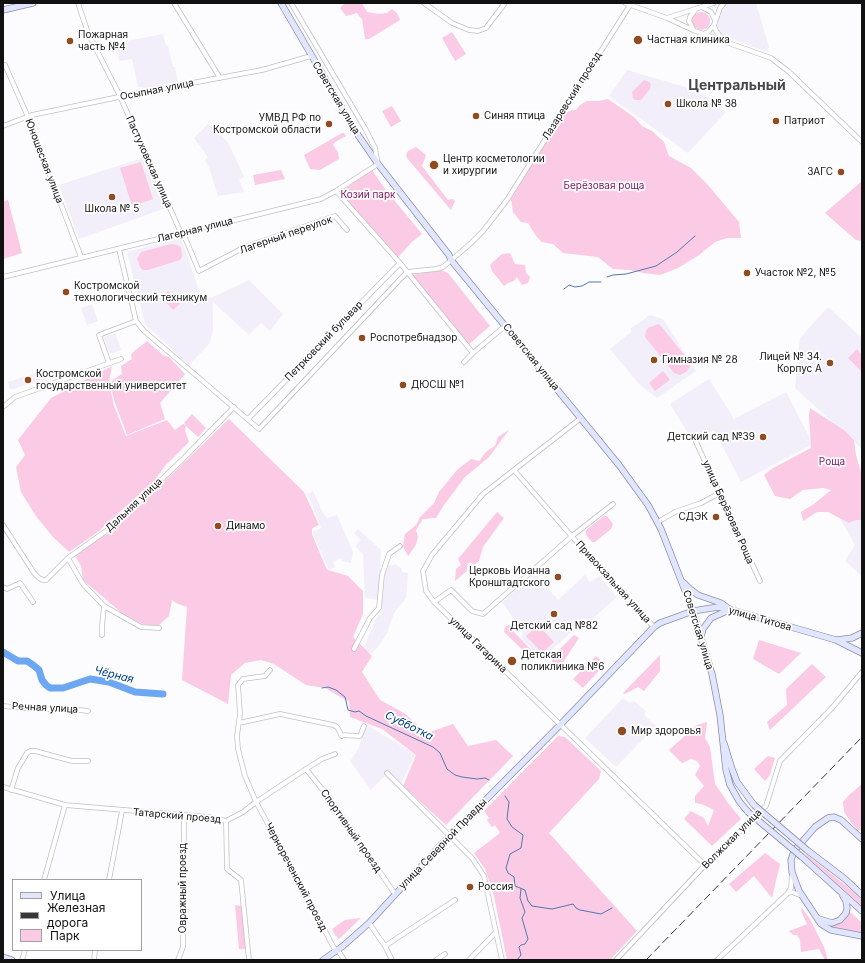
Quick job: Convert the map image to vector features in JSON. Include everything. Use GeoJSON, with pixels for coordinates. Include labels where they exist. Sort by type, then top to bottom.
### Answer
{"type":"FeatureCollection","features":[{"type":"Feature","properties":{"kind":"main road"},"geometry":{"type":"LineString","coordinates":[[3,10],[33,3]]}},
{"type":"Feature","properties":{"kind":"main road","name":"Советская улица"},"geometry":{"type":"LineString","coordinates":[[281,3],[358,135],[378,164],[449,255],[451,260],[581,418],[640,493],[658,522],[682,580],[701,637],[713,681],[720,716],[722,737]]}},
{"type":"Feature","properties":{"kind":"main road"},"geometry":{"type":"LineString","coordinates":[[682,580],[698,595],[721,603],[732,610]]}},
{"type":"Feature","properties":{"kind":"main road","name":"улица Титова"},"geometry":{"type":"LineString","coordinates":[[560,725],[654,627],[660,622],[693,611],[718,607],[732,610],[836,640],[862,653]]}},
{"type":"Feature","properties":{"kind":"main road"},"geometry":{"type":"LineString","coordinates":[[701,637],[703,629],[711,618],[732,610]]}},
{"type":"Feature","properties":{"kind":"main road"},"geometry":{"type":"LineString","coordinates":[[836,640],[852,638],[862,633]]}},
{"type":"Feature","properties":{"kind":"main road","name":"улица Северной Правды"},"geometry":{"type":"LineString","coordinates":[[323,960],[337,951],[369,923],[450,836],[560,725]]}},
{"type":"Feature","properties":{"kind":"main road"},"geometry":{"type":"LineString","coordinates":[[722,737],[737,782],[754,805],[807,850],[845,879],[862,895]]}},
{"type":"Feature","properties":{"kind":"main road"},"geometry":{"type":"LineString","coordinates":[[722,737],[726,770],[730,785],[748,812],[802,857],[862,911]]}},
{"type":"Feature","properties":{"kind":"main road"},"geometry":{"type":"LineString","coordinates":[[862,839],[841,820],[834,817],[828,818],[815,827],[794,851],[791,860],[792,872],[799,891],[821,924],[831,930],[862,936]]}},
{"type":"Feature","properties":{"kind":"main road"},"geometry":{"type":"LineString","coordinates":[[845,879],[857,886],[862,887]]}},
{"type":"Feature","properties":{"kind":"main road"},"geometry":{"type":"LineString","coordinates":[[816,917],[822,921],[832,923],[840,920],[844,916],[847,908],[846,901],[838,889]]}},
{"type":"Feature","properties":{"kind":"main road"},"geometry":{"type":"LineString","coordinates":[[3,957],[12,960]]}},
{"type":"Feature","properties":{"kind":"street","name":"Пастуховская улица"},"geometry":{"type":"LineString","coordinates":[[78,3],[88,33],[120,97],[199,270]]}},
{"type":"Feature","properties":{"kind":"street"},"geometry":{"type":"LineString","coordinates":[[174,3],[220,78]]}},
{"type":"Feature","properties":{"kind":"street"},"geometry":{"type":"LineString","coordinates":[[291,3],[366,130],[375,148],[378,164]]}},
{"type":"Feature","properties":{"kind":"street"},"geometry":{"type":"LineString","coordinates":[[424,3],[452,23],[469,30],[478,31],[486,28],[505,3]]}},
{"type":"Feature","properties":{"kind":"street"},"geometry":{"type":"LineString","coordinates":[[625,3],[667,18],[695,31],[724,40],[771,58],[780,64],[862,142]]}},
{"type":"Feature","properties":{"kind":"street"},"geometry":{"type":"LineString","coordinates":[[667,18],[714,3]]}},
{"type":"Feature","properties":{"kind":"street"},"geometry":{"type":"LineString","coordinates":[[703,34],[708,32],[724,3]]}},
{"type":"Feature","properties":{"kind":"street","name":"Лазаревский проезд"},"geometry":{"type":"LineString","coordinates":[[407,272],[443,267],[483,231],[507,200],[630,5]]}},
{"type":"Feature","properties":{"kind":"street"},"geometry":{"type":"LineString","coordinates":[[702,7],[711,12],[716,31],[724,40]]}},
{"type":"Feature","properties":{"kind":"street"},"geometry":{"type":"LineString","coordinates":[[695,31],[689,21],[696,9]]}},
{"type":"Feature","properties":{"kind":"street","name":"Осыпная улица"},"geometry":{"type":"LineString","coordinates":[[3,126],[28,117],[120,97],[262,70],[311,56]]}},
{"type":"Feature","properties":{"kind":"street","name":"Юношеская улица"},"geometry":{"type":"LineString","coordinates":[[5,65],[28,117],[81,257]]}},
{"type":"Feature","properties":{"kind":"street","name":"Лагерная улица"},"geometry":{"type":"LineString","coordinates":[[3,276],[119,249],[321,198],[378,164]]}},
{"type":"Feature","properties":{"kind":"street"},"geometry":{"type":"LineString","coordinates":[[336,190],[400,263],[473,353]]}},
{"type":"Feature","properties":{"kind":"street","name":"Лагерный переулок"},"geometry":{"type":"LineString","coordinates":[[199,270],[245,247],[335,216],[347,230]]}},
{"type":"Feature","properties":{"kind":"street","name":"Петрковский бульвар"},"geometry":{"type":"LineString","coordinates":[[119,249],[136,321],[144,331],[259,429],[407,272]]}},
{"type":"Feature","properties":{"kind":"street","name":"Петрковский бульвар"},"geometry":{"type":"LineString","coordinates":[[248,420],[400,263]]}},
{"type":"Feature","properties":{"kind":"street"},"geometry":{"type":"LineString","coordinates":[[109,363],[99,335],[136,321]]}},
{"type":"Feature","properties":{"kind":"street"},"geometry":{"type":"LineString","coordinates":[[464,362],[506,326]]}},
{"type":"Feature","properties":{"kind":"street"},"geometry":{"type":"LineString","coordinates":[[3,407],[14,396],[121,359]]}},
{"type":"Feature","properties":{"kind":"street","name":"Дальняя улица"},"geometry":{"type":"LineString","coordinates":[[3,525],[34,573],[43,580],[49,577],[68,558],[113,526],[183,459],[234,407]]}},
{"type":"Feature","properties":{"kind":"street","name":"улица Гагарина"},"geometry":{"type":"LineString","coordinates":[[581,418],[483,494],[432,555],[423,571],[426,591],[434,602],[705,865]]}},
{"type":"Feature","properties":{"kind":"street","name":"улица Берёзовая Роща"},"geometry":{"type":"LineString","coordinates":[[696,442],[760,581]]}},
{"type":"Feature","properties":{"kind":"street","name":"Привокзальная улица"},"geometry":{"type":"LineString","coordinates":[[514,470],[622,594],[654,627]]}},
{"type":"Feature","properties":{"kind":"street"},"geometry":{"type":"LineString","coordinates":[[658,522],[675,512],[700,503],[720,493]]}},
{"type":"Feature","properties":{"kind":"street"},"geometry":{"type":"LineString","coordinates":[[572,536],[613,504]]}},
{"type":"Feature","properties":{"kind":"street","name":"Привокзальная улица"},"geometry":{"type":"LineString","coordinates":[[434,602],[451,590],[472,612],[483,614],[572,536]]}},
{"type":"Feature","properties":{"kind":"street"},"geometry":{"type":"LineString","coordinates":[[354,649],[370,618],[379,608],[382,574],[388,554],[400,546]]}},
{"type":"Feature","properties":{"kind":"street"},"geometry":{"type":"LineString","coordinates":[[68,558],[83,584],[104,606],[141,627],[159,628]]}},
{"type":"Feature","properties":{"kind":"street"},"geometry":{"type":"LineString","coordinates":[[3,587],[7,589],[20,583],[33,602]]}},
{"type":"Feature","properties":{"kind":"street"},"geometry":{"type":"LineString","coordinates":[[102,635],[104,606]]}},
{"type":"Feature","properties":{"kind":"street","name":"Чернореченский проезд"},"geometry":{"type":"LineString","coordinates":[[270,670],[265,676],[243,679],[238,685],[239,723],[237,736],[238,748],[245,776],[256,802],[337,951],[344,960]]}},
{"type":"Feature","properties":{"kind":"street","name":"Волжская улица"},"geometry":{"type":"LineString","coordinates":[[616,960],[705,865],[766,806],[780,761],[832,708],[862,672]]}},
{"type":"Feature","properties":{"kind":"street","name":"Речная улица"},"geometry":{"type":"LineString","coordinates":[[3,706],[88,711]]}},
{"type":"Feature","properties":{"kind":"street"},"geometry":{"type":"LineString","coordinates":[[239,723],[280,714],[328,723],[337,727],[342,736],[360,736],[364,726]]}},
{"type":"Feature","properties":{"kind":"street"},"geometry":{"type":"LineString","coordinates":[[11,790],[18,768],[27,753],[30,751],[35,750],[72,761],[88,761]]}},
{"type":"Feature","properties":{"kind":"street","name":"Татарский проезд"},"geometry":{"type":"LineString","coordinates":[[3,787],[65,805],[122,811],[208,817],[226,821],[243,812],[322,759],[335,754]]}},
{"type":"Feature","properties":{"kind":"street","name":"Спортивный проезд"},"geometry":{"type":"LineString","coordinates":[[306,769],[330,799],[395,894]]}},
{"type":"Feature","properties":{"kind":"street"},"geometry":{"type":"LineString","coordinates":[[387,773],[472,858],[484,876],[502,960]]}},
{"type":"Feature","properties":{"kind":"street"},"geometry":{"type":"LineString","coordinates":[[44,879],[65,805]]}},
{"type":"Feature","properties":{"kind":"street"},"geometry":{"type":"LineString","coordinates":[[109,879],[122,811]]}},
{"type":"Feature","properties":{"kind":"street","name":"Овражный проезд"},"geometry":{"type":"LineString","coordinates":[[178,960],[183,948],[184,815]]}},
{"type":"Feature","properties":{"kind":"street"},"geometry":{"type":"LineString","coordinates":[[226,821],[227,869],[241,880],[249,960]]}},
{"type":"Feature","properties":{"kind":"street"},"geometry":{"type":"LineString","coordinates":[[717,960],[788,893],[791,888],[792,872]]}},
{"type":"Feature","properties":{"kind":"street"},"geometry":{"type":"LineString","coordinates":[[788,893],[792,892],[803,897]]}},
{"type":"Feature","properties":{"kind":"street"},"geometry":{"type":"LineString","coordinates":[[384,946],[455,900]]}},
{"type":"Feature","properties":{"kind":"street"},"geometry":{"type":"LineString","coordinates":[[369,923],[392,960]]}},
{"type":"Feature","properties":{"kind":"street"},"geometry":{"type":"LineString","coordinates":[[469,960],[496,932]]}},
{"type":"Feature","properties":{"kind":"street"},"geometry":{"type":"LineString","coordinates":[[436,960],[444,954]]}},
{"type":"Feature","properties":{"kind":"shaded area"},"geometry":{"type":"Polygon","coordinates":[[[727,3],[756,3],[769,47],[767,52],[722,35],[717,26],[718,19],[721,11],[727,3]]]}},
{"type":"Feature","properties":{"kind":"shaded area"},"geometry":{"type":"Polygon","coordinates":[[[163,34],[166,45],[168,46],[173,67],[175,67],[178,83],[144,89],[143,87],[138,87],[132,59],[119,61],[116,43],[163,34]]]}},
{"type":"Feature","properties":{"kind":"shaded area","name":"Школа № 38"},"geometry":{"type":"Polygon","coordinates":[[[627,70],[699,91],[726,112],[688,153],[609,96],[627,70]]]}},
{"type":"Feature","properties":{"kind":"shaded area"},"geometry":{"type":"Polygon","coordinates":[[[208,124],[216,129],[229,144],[244,177],[239,179],[244,192],[218,196],[209,167],[205,160],[208,157],[194,138],[208,124]]]}},
{"type":"Feature","properties":{"kind":"shaded area","name":"Школа № 5"},"geometry":{"type":"Polygon","coordinates":[[[142,158],[166,208],[79,239],[59,185],[142,158]]]}},
{"type":"Feature","properties":{"kind":"shaded area"},"geometry":{"type":"Polygon","coordinates":[[[181,238],[202,299],[213,297],[249,280],[283,314],[270,331],[261,323],[249,335],[213,302],[213,330],[210,343],[189,365],[145,324],[127,252],[181,238]]]}},
{"type":"Feature","properties":{"kind":"shaded area"},"geometry":{"type":"Polygon","coordinates":[[[92,304],[98,321],[87,325],[81,308],[92,304]]]}},
{"type":"Feature","properties":{"kind":"shaded area","name":"Лицей № 34. Корпус А"},"geometry":{"type":"Polygon","coordinates":[[[828,307],[862,338],[862,449],[795,388],[800,338],[828,307]]]}},
{"type":"Feature","properties":{"kind":"shaded area","name":"Гимназия № 28"},"geometry":{"type":"Polygon","coordinates":[[[650,315],[663,319],[696,371],[657,398],[639,384],[610,349],[631,332],[631,328],[650,315]]]}},
{"type":"Feature","properties":{"kind":"shaded area","name":"Костромской государственный университет"},"geometry":{"type":"Polygon","coordinates":[[[115,333],[121,350],[110,354],[103,337],[115,333]]]}},
{"type":"Feature","properties":{"kind":"shaded area","name":"Костромской государственный университет"},"geometry":{"type":"Polygon","coordinates":[[[47,369],[49,378],[10,390],[8,382],[47,369]]]}},
{"type":"Feature","properties":{"kind":"shaded area","name":"Детский сад №39"},"geometry":{"type":"Polygon","coordinates":[[[709,379],[734,419],[786,392],[813,444],[741,482],[714,430],[693,441],[670,404],[709,379]]]}},
{"type":"Feature","properties":{"kind":"shaded area"},"geometry":{"type":"Polygon","coordinates":[[[313,491],[323,513],[327,518],[337,515],[353,552],[351,563],[342,561],[341,558],[333,562],[335,567],[329,570],[312,532],[321,528],[308,494],[313,491]]]}},
{"type":"Feature","properties":{"kind":"shaded area"},"geometry":{"type":"Polygon","coordinates":[[[862,500],[862,576],[845,561],[855,545],[841,520],[862,500]]]}},
{"type":"Feature","properties":{"kind":"shaded area"},"geometry":{"type":"Polygon","coordinates":[[[358,529],[381,550],[380,569],[382,570],[378,600],[365,598],[363,554],[355,546],[361,540],[354,533],[358,529]]]}},
{"type":"Feature","properties":{"kind":"shaded area"},"geometry":{"type":"Polygon","coordinates":[[[395,564],[401,568],[402,572],[408,573],[406,598],[394,613],[387,633],[378,647],[371,653],[363,650],[376,618],[381,613],[386,565],[393,566],[395,564]]]}},
{"type":"Feature","properties":{"kind":"shaded area","name":"Детский сад №82"},"geometry":{"type":"Polygon","coordinates":[[[535,573],[558,600],[585,575],[590,582],[599,576],[617,597],[582,628],[579,625],[542,659],[522,639],[523,632],[502,602],[535,573]]]}},
{"type":"Feature","properties":{"kind":"shaded area","name":"Мир здоровья"},"geometry":{"type":"Polygon","coordinates":[[[623,698],[630,703],[634,701],[646,711],[644,715],[656,726],[616,767],[585,738],[623,698]]]}},
{"type":"Feature","properties":{"kind":"shaded area"},"geometry":{"type":"Polygon","coordinates":[[[367,725],[415,754],[402,782],[396,788],[385,776],[371,790],[350,761],[358,750],[365,727],[367,725]]]}},
{"type":"Feature","properties":{"kind":"green space"},"geometry":{"type":"Polygon","coordinates":[[[345,3],[362,3],[367,12],[379,14],[387,13],[392,9],[397,13],[400,20],[369,39],[365,39],[362,19],[357,13],[346,16],[340,8],[345,3]]]}},
{"type":"Feature","properties":{"kind":"green space"},"geometry":{"type":"Polygon","coordinates":[[[701,12],[707,15],[710,21],[707,27],[701,30],[695,27],[692,21],[695,15],[701,12]]]}},
{"type":"Feature","properties":{"kind":"green space"},"geometry":{"type":"Polygon","coordinates":[[[452,32],[466,54],[455,61],[442,38],[452,32]]]}},
{"type":"Feature","properties":{"kind":"green space"},"geometry":{"type":"Polygon","coordinates":[[[644,80],[651,84],[650,89],[641,100],[635,100],[632,92],[644,80]]]}},
{"type":"Feature","properties":{"kind":"green space","name":"Берёзовая роща"},"geometry":{"type":"Polygon","coordinates":[[[608,99],[634,117],[642,126],[652,131],[664,142],[669,156],[691,168],[708,185],[739,222],[741,238],[727,238],[715,242],[699,255],[678,268],[660,275],[613,269],[598,257],[563,253],[553,244],[542,242],[536,236],[528,223],[521,222],[513,212],[511,199],[563,114],[576,110],[580,105],[587,101],[608,99]]]}},
{"type":"Feature","properties":{"kind":"green space"},"geometry":{"type":"Polygon","coordinates":[[[392,106],[401,121],[391,127],[382,111],[392,106]]]}},
{"type":"Feature","properties":{"kind":"green space"},"geometry":{"type":"Polygon","coordinates":[[[342,133],[346,136],[335,142],[333,145],[338,152],[339,159],[320,170],[310,169],[304,155],[342,133]]]}},
{"type":"Feature","properties":{"kind":"green space"},"geometry":{"type":"Polygon","coordinates":[[[416,147],[426,155],[422,166],[448,200],[453,199],[455,201],[451,210],[407,158],[406,155],[408,151],[416,147]]]}},
{"type":"Feature","properties":{"kind":"green space"},"geometry":{"type":"Polygon","coordinates":[[[141,162],[153,199],[132,206],[120,168],[141,162]]]}},
{"type":"Feature","properties":{"kind":"green space"},"geometry":{"type":"Polygon","coordinates":[[[281,170],[285,179],[255,185],[253,175],[281,170]]]}},
{"type":"Feature","properties":{"kind":"green space","name":"Козий парк"},"geometry":{"type":"Polygon","coordinates":[[[372,170],[385,189],[422,234],[398,257],[340,192],[372,170]]]}},
{"type":"Feature","properties":{"kind":"green space"},"geometry":{"type":"Polygon","coordinates":[[[862,181],[862,241],[856,240],[825,213],[862,181]]]}},
{"type":"Feature","properties":{"kind":"green space"},"geometry":{"type":"Polygon","coordinates":[[[8,200],[22,253],[3,259],[3,201],[8,200]]]}},
{"type":"Feature","properties":{"kind":"green space"},"geometry":{"type":"Polygon","coordinates":[[[171,244],[178,245],[181,248],[182,257],[180,260],[148,270],[143,270],[140,267],[137,259],[141,252],[171,244]]]}},
{"type":"Feature","properties":{"kind":"green space"},"geometry":{"type":"Polygon","coordinates":[[[510,253],[515,264],[525,265],[526,273],[530,277],[528,283],[522,285],[517,277],[514,281],[504,286],[492,271],[490,265],[493,262],[502,254],[510,253]]]}},
{"type":"Feature","properties":{"kind":"green space"},"geometry":{"type":"Polygon","coordinates":[[[441,270],[448,273],[490,326],[468,345],[412,275],[441,270]]]}},
{"type":"Feature","properties":{"kind":"green space"},"geometry":{"type":"Polygon","coordinates":[[[168,291],[180,304],[173,310],[161,297],[168,291]]]}},
{"type":"Feature","properties":{"kind":"green space"},"geometry":{"type":"Polygon","coordinates":[[[658,324],[690,362],[690,367],[686,372],[680,375],[674,373],[645,337],[648,328],[658,324]]]}},
{"type":"Feature","properties":{"kind":"green space"},"geometry":{"type":"Polygon","coordinates":[[[147,341],[163,355],[169,357],[185,374],[160,403],[165,419],[127,435],[114,400],[110,382],[122,374],[121,366],[132,359],[131,354],[147,341]]]}},
{"type":"Feature","properties":{"kind":"green space"},"geometry":{"type":"Polygon","coordinates":[[[857,349],[862,355],[862,372],[848,358],[857,349]]]}},
{"type":"Feature","properties":{"kind":"green space"},"geometry":{"type":"Polygon","coordinates":[[[112,366],[109,382],[114,406],[126,436],[167,420],[175,430],[183,424],[186,425],[184,423],[192,414],[206,428],[198,437],[186,426],[185,431],[189,442],[165,466],[154,481],[98,532],[69,552],[52,536],[36,516],[21,492],[16,467],[25,455],[18,440],[51,398],[112,366]]]}},
{"type":"Feature","properties":{"kind":"green space"},"geometry":{"type":"Polygon","coordinates":[[[663,371],[670,380],[655,391],[649,383],[663,371]]]}},
{"type":"Feature","properties":{"kind":"green space","name":"Роща"},"geometry":{"type":"Polygon","coordinates":[[[810,408],[844,430],[854,440],[856,455],[862,476],[862,520],[856,520],[849,523],[828,512],[817,512],[803,521],[801,512],[814,504],[831,490],[823,488],[803,490],[790,499],[775,496],[764,475],[773,468],[811,448],[810,408]]]}},
{"type":"Feature","properties":{"kind":"green space"},"geometry":{"type":"Polygon","coordinates":[[[229,419],[304,492],[319,525],[312,529],[312,534],[326,568],[348,576],[363,591],[363,614],[353,637],[372,656],[362,672],[380,700],[404,713],[427,733],[453,724],[468,746],[496,740],[513,756],[446,825],[403,786],[416,755],[382,729],[350,717],[349,702],[325,688],[306,685],[274,664],[261,660],[245,663],[231,675],[228,704],[182,680],[187,607],[172,600],[169,616],[158,626],[142,624],[123,614],[83,580],[81,566],[75,556],[101,537],[112,532],[229,419]]]}},
{"type":"Feature","properties":{"kind":"green space"},"geometry":{"type":"Polygon","coordinates":[[[509,430],[489,457],[465,477],[436,518],[423,519],[416,530],[418,537],[416,545],[408,556],[403,546],[405,534],[416,525],[420,517],[434,503],[439,492],[457,470],[471,459],[479,461],[487,451],[495,446],[498,437],[509,430]]]}},
{"type":"Feature","properties":{"kind":"green space"},"geometry":{"type":"Polygon","coordinates":[[[497,512],[504,518],[483,547],[479,561],[474,565],[470,562],[467,565],[467,571],[455,581],[456,569],[461,565],[458,559],[497,512]]]}},
{"type":"Feature","properties":{"kind":"green space"},"geometry":{"type":"Polygon","coordinates":[[[604,516],[607,516],[613,524],[611,529],[595,542],[592,542],[586,535],[586,530],[604,516]]]}},
{"type":"Feature","properties":{"kind":"green space"},"geometry":{"type":"Polygon","coordinates":[[[511,624],[514,632],[535,654],[533,660],[504,632],[505,627],[511,624]]]}},
{"type":"Feature","properties":{"kind":"green space"},"geometry":{"type":"Polygon","coordinates":[[[538,625],[554,642],[542,653],[526,636],[538,625]]]}},
{"type":"Feature","properties":{"kind":"green space"},"geometry":{"type":"Polygon","coordinates":[[[574,635],[579,638],[560,667],[552,667],[552,660],[557,652],[574,635]]]}},
{"type":"Feature","properties":{"kind":"green space"},"geometry":{"type":"Polygon","coordinates":[[[759,640],[801,653],[779,674],[753,659],[759,640]]]}},
{"type":"Feature","properties":{"kind":"green space"},"geometry":{"type":"Polygon","coordinates":[[[660,655],[660,671],[644,691],[638,687],[625,694],[623,693],[660,655]]]}},
{"type":"Feature","properties":{"kind":"green space"},"geometry":{"type":"Polygon","coordinates":[[[596,656],[605,664],[583,688],[573,679],[596,656]]]}},
{"type":"Feature","properties":{"kind":"green space"},"geometry":{"type":"Polygon","coordinates":[[[812,664],[826,677],[770,730],[767,722],[787,705],[786,689],[812,664]]]}},
{"type":"Feature","properties":{"kind":"green space"},"geometry":{"type":"Polygon","coordinates":[[[707,722],[705,738],[710,747],[715,784],[741,819],[712,846],[684,819],[691,811],[704,818],[708,826],[714,810],[702,804],[695,803],[695,796],[704,786],[695,775],[700,766],[697,761],[691,759],[682,763],[669,750],[697,725],[707,722]]]}},
{"type":"Feature","properties":{"kind":"green space"},"geometry":{"type":"Polygon","coordinates":[[[558,736],[565,737],[601,771],[599,779],[549,833],[637,931],[610,960],[507,960],[494,896],[485,869],[474,853],[500,833],[495,825],[492,827],[487,820],[489,818],[484,811],[558,736]]]}},
{"type":"Feature","properties":{"kind":"green space"},"geometry":{"type":"Polygon","coordinates":[[[768,756],[775,758],[770,775],[765,781],[754,769],[768,756]]]}},
{"type":"Feature","properties":{"kind":"green space"},"geometry":{"type":"Polygon","coordinates":[[[862,784],[862,831],[853,825],[844,812],[843,802],[862,784]]]}},
{"type":"Feature","properties":{"kind":"green space"},"geometry":{"type":"Polygon","coordinates":[[[765,853],[780,864],[772,898],[754,876],[736,892],[729,884],[765,853]]]}},
{"type":"Feature","properties":{"kind":"green space"},"geometry":{"type":"Polygon","coordinates":[[[806,854],[862,900],[862,906],[805,855],[806,854]]]}},
{"type":"Feature","properties":{"kind":"green space"},"geometry":{"type":"Polygon","coordinates":[[[235,905],[242,906],[246,949],[239,949],[235,905]]]}},
{"type":"Feature","properties":{"kind":"green space"},"geometry":{"type":"Polygon","coordinates":[[[802,908],[810,919],[824,947],[828,960],[825,960],[819,949],[801,952],[800,940],[797,935],[793,935],[789,931],[807,924],[801,911],[802,908]]]}},
{"type":"Feature","properties":{"kind":"green space"},"geometry":{"type":"Polygon","coordinates":[[[849,911],[862,923],[862,934],[834,928],[828,925],[841,922],[845,919],[849,911]]]}},
{"type":"Feature","properties":{"kind":"green space"},"geometry":{"type":"Polygon","coordinates":[[[361,918],[339,939],[335,935],[332,929],[345,920],[361,918]]]}},
{"type":"Feature","properties":{"kind":"waterway"},"geometry":{"type":"LineString","coordinates":[[607,277],[626,274],[656,266],[677,252],[695,236]]}},
{"type":"Feature","properties":{"kind":"waterway"},"geometry":{"type":"LineString","coordinates":[[564,289],[569,285],[575,287],[582,286],[589,282],[601,282]]}},
{"type":"Feature","properties":{"kind":"waterway","name":"Чёрная"},"geometry":{"type":"LineString","coordinates":[[3,652],[18,661],[27,661],[33,665],[39,670],[42,680],[50,688],[63,688],[90,679],[109,682],[135,692],[163,694]]}},
{"type":"Feature","properties":{"kind":"waterway","name":"Субботка"},"geometry":{"type":"LineString","coordinates":[[322,688],[328,687],[336,690],[345,697],[348,710],[355,712],[359,711],[366,716],[433,747],[440,753],[447,769],[455,775],[477,779],[485,778],[489,780]]}},
{"type":"Feature","properties":{"kind":"waterway","name":"Субботка"},"geometry":{"type":"LineString","coordinates":[[505,796],[509,802],[507,819],[512,827],[523,835],[521,848],[510,854],[506,868],[508,873],[514,877],[515,886],[525,890],[528,901],[532,906],[552,909],[573,904],[580,910],[601,914],[612,908]]}},
{"type":"Feature","properties":{"kind":"waterway"},"geometry":{"type":"LineString","coordinates":[[517,960],[521,955],[519,947],[525,944],[528,939],[522,918],[525,912],[520,898],[521,889]]}},
{"type":"Feature","properties":{"kind":"railway"},"geometry":{"type":"LineString","coordinates":[[646,960],[862,737]]}},
{"type":"Feature","properties":{"kind":"place","name":"Частная клиника"},"geometry":{"type":"Point","coordinates":[638,40]}},
{"type":"Feature","properties":{"kind":"place","name":"Пожарная часть №4"},"geometry":{"type":"Point","coordinates":[70,41]}},
{"type":"Feature","properties":{"kind":"place","name":"Школа № 38"},"geometry":{"type":"Point","coordinates":[668,104]}},
{"type":"Feature","properties":{"kind":"place","name":"Синяя птица"},"geometry":{"type":"Point","coordinates":[476,116]}},
{"type":"Feature","properties":{"kind":"place","name":"Патриот"},"geometry":{"type":"Point","coordinates":[776,121]}},
{"type":"Feature","properties":{"kind":"place","name":"УМВД РФ по Костромской области"},"geometry":{"type":"Point","coordinates":[329,124]}},
{"type":"Feature","properties":{"kind":"place","name":"Центр косметологии и хирургии"},"geometry":{"type":"Point","coordinates":[434,165]}},
{"type":"Feature","properties":{"kind":"place","name":"ЗАГС"},"geometry":{"type":"Point","coordinates":[841,172]}},
{"type":"Feature","properties":{"kind":"place","name":"Школа № 5"},"geometry":{"type":"Point","coordinates":[112,197]}},
{"type":"Feature","properties":{"kind":"place","name":"Участок №2, №5"},"geometry":{"type":"Point","coordinates":[747,273]}},
{"type":"Feature","properties":{"kind":"place","name":"Костромской технологический техникум"},"geometry":{"type":"Point","coordinates":[66,292]}},
{"type":"Feature","properties":{"kind":"place","name":"Роспотребнадзор"},"geometry":{"type":"Point","coordinates":[362,338]}},
{"type":"Feature","properties":{"kind":"place","name":"Гимназия № 28"},"geometry":{"type":"Point","coordinates":[654,360]}},
{"type":"Feature","properties":{"kind":"place","name":"Лицей № 34. Корпус А"},"geometry":{"type":"Point","coordinates":[830,363]}},
{"type":"Feature","properties":{"kind":"place","name":"Костромской государственный университет"},"geometry":{"type":"Point","coordinates":[28,380]}},
{"type":"Feature","properties":{"kind":"place","name":"ДЮСШ №1"},"geometry":{"type":"Point","coordinates":[403,385]}},
{"type":"Feature","properties":{"kind":"place","name":"Детский сад №39"},"geometry":{"type":"Point","coordinates":[763,437]}},
{"type":"Feature","properties":{"kind":"place","name":"СДЭК"},"geometry":{"type":"Point","coordinates":[716,517]}},
{"type":"Feature","properties":{"kind":"place","name":"Динамо"},"geometry":{"type":"Point","coordinates":[218,526]}},
{"type":"Feature","properties":{"kind":"place","name":"Церковь Иоанна Кронштадтского"},"geometry":{"type":"Point","coordinates":[558,577]}},
{"type":"Feature","properties":{"kind":"place","name":"Детский сад №82"},"geometry":{"type":"Point","coordinates":[554,614]}},
{"type":"Feature","properties":{"kind":"place","name":"Детская поликлиника №6"},"geometry":{"type":"Point","coordinates":[512,661]}},
{"type":"Feature","properties":{"kind":"place","name":"Мир здоровья"},"geometry":{"type":"Point","coordinates":[622,731]}},
{"type":"Feature","properties":{"kind":"place","name":"Россия"},"geometry":{"type":"Point","coordinates":[470,887]}},
{"type":"Feature","properties":{"kind":"district","name":"Центральный"},"geometry":{"type":"Point","coordinates":[737,86]}}]}
